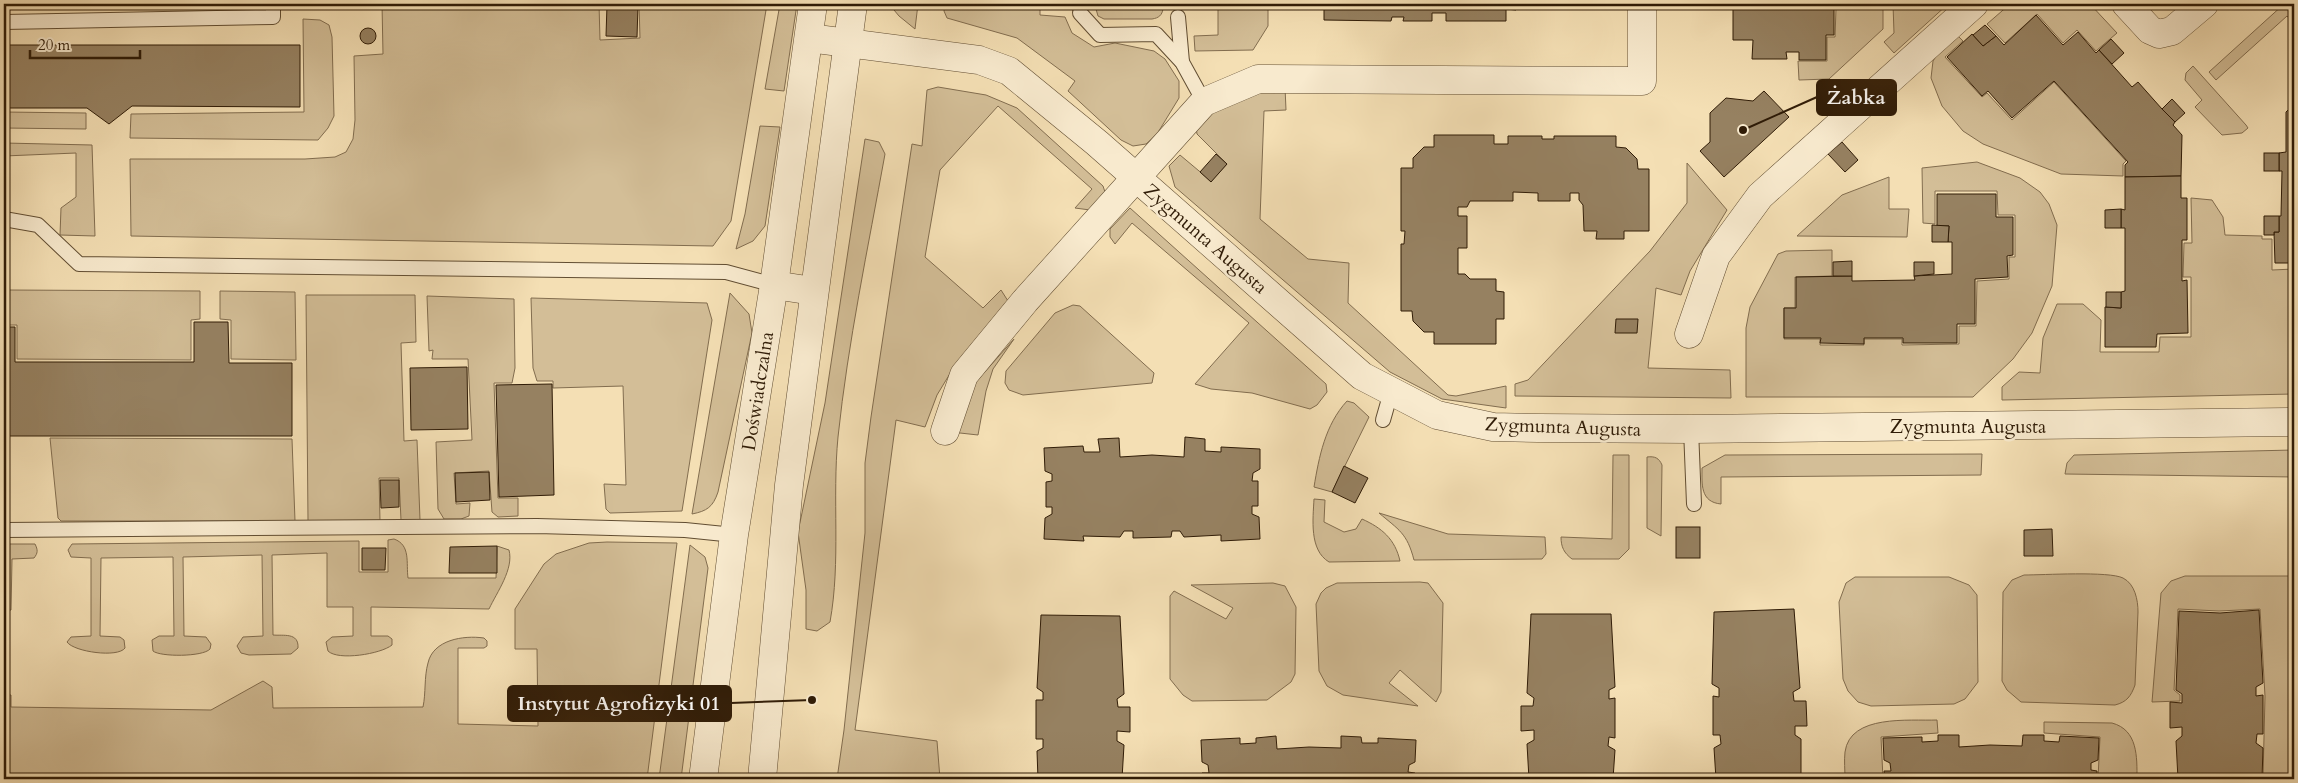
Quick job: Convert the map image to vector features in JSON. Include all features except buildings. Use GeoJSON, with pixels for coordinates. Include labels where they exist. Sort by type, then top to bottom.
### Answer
{"type":"FeatureCollection","features":[{"type":"Feature","properties":{"kind":"street","name":"Doświadczalna"},"geometry":{"type":"LineString","coordinates":[[703,779],[734,535],[774,285],[813,4]]}},
{"type":"Feature","properties":{"kind":"street"},"geometry":{"type":"LineString","coordinates":[[762,779],[789,485],[813,291],[853,4]]}},
{"type":"Feature","properties":{"kind":"street"},"geometry":{"type":"LineString","coordinates":[[945,431],[964,375],[1025,301],[1204,102],[1258,79],[1642,81],[1642,4]]}},
{"type":"Feature","properties":{"kind":"street"},"geometry":{"type":"LineString","coordinates":[[1689,334],[1716,256],[1760,196],[1974,4]]}},
{"type":"Feature","properties":{"kind":"street"},"geometry":{"type":"LineString","coordinates":[[2126,4],[2150,30],[2159,34],[2172,31],[2204,4]]}},
{"type":"Feature","properties":{"kind":"street","name":"Zygmunta Augusta"},"geometry":{"type":"LineString","coordinates":[[808,38],[979,60],[1010,71],[1137,177],[1362,376],[1437,415],[1493,427],[1691,429],[2294,422]]}},
{"type":"Feature","properties":{"kind":"street"},"geometry":{"type":"LineString","coordinates":[[774,285],[813,291]]}},
{"type":"Feature","properties":{"kind":"lane"},"geometry":{"type":"LineString","coordinates":[[4,22],[272,17],[273,4]]}},
{"type":"Feature","properties":{"kind":"lane"},"geometry":{"type":"LineString","coordinates":[[1080,13],[1100,35],[1156,34],[1182,62],[1204,102]]}},
{"type":"Feature","properties":{"kind":"lane"},"geometry":{"type":"LineString","coordinates":[[1178,17],[1182,62]]}},
{"type":"Feature","properties":{"kind":"lane"},"geometry":{"type":"LineString","coordinates":[[4,219],[38,225],[79,264],[726,272],[774,285]]}},
{"type":"Feature","properties":{"kind":"lane"},"geometry":{"type":"LineString","coordinates":[[1383,420],[1391,392]]}},
{"type":"Feature","properties":{"kind":"lane"},"geometry":{"type":"LineString","coordinates":[[1691,429],[1694,504]]}},
{"type":"Feature","properties":{"kind":"lane"},"geometry":{"type":"LineString","coordinates":[[4,530],[547,526],[686,530],[734,535]]}},
{"type":"Feature","properties":{"kind":"shaded area"},"geometry":{"type":"Polygon","coordinates":[[[382,4],[599,4],[600,40],[640,38],[639,4],[767,4],[731,221],[713,246],[131,236],[130,159],[305,159],[335,157],[346,152],[353,139],[355,120],[354,56],[383,54],[382,4]]]}},
{"type":"Feature","properties":{"kind":"shaded area"},"geometry":{"type":"Polygon","coordinates":[[[780,4],[797,4],[784,91],[765,89],[780,4]]]}},
{"type":"Feature","properties":{"kind":"shaded area"},"geometry":{"type":"Polygon","coordinates":[[[889,4],[918,4],[915,29],[899,16],[889,4]]]}},
{"type":"Feature","properties":{"kind":"shaded area"},"geometry":{"type":"Polygon","coordinates":[[[945,4],[1040,4],[1040,15],[1065,17],[1072,33],[1094,47],[1115,43],[1154,51],[1165,59],[1179,81],[1179,98],[1157,134],[1146,144],[1133,146],[1121,140],[1068,91],[1075,81],[1017,38],[947,18],[944,11],[945,4]]]}},
{"type":"Feature","properties":{"kind":"shaded area"},"geometry":{"type":"Polygon","coordinates":[[[1123,4],[1136,4],[1136,9],[1163,9],[1160,16],[1152,19],[1104,19],[1098,16],[1096,9],[1123,9],[1123,4]]]}},
{"type":"Feature","properties":{"kind":"shaded area"},"geometry":{"type":"Polygon","coordinates":[[[1218,4],[1268,4],[1268,26],[1253,50],[1195,51],[1194,36],[1218,35],[1218,4]]]}},
{"type":"Feature","properties":{"kind":"shaded area"},"geometry":{"type":"Polygon","coordinates":[[[1828,4],[1883,4],[1883,29],[1829,79],[1799,80],[1798,61],[1827,61],[1827,37],[1835,37],[1836,9],[1828,8],[1828,4]]]}},
{"type":"Feature","properties":{"kind":"shaded area"},"geometry":{"type":"Polygon","coordinates":[[[1893,4],[1948,4],[1894,53],[1884,42],[1894,33],[1893,4]]]}},
{"type":"Feature","properties":{"kind":"shaded area"},"geometry":{"type":"Polygon","coordinates":[[[2010,4],[2090,4],[2117,33],[2096,51],[2077,30],[2063,43],[2037,14],[2005,43],[1987,24],[2010,4]]]}},
{"type":"Feature","properties":{"kind":"shaded area"},"geometry":{"type":"Polygon","coordinates":[[[2284,4],[2294,4],[2294,24],[2287,16],[2216,80],[2209,72],[2284,4]]]}},
{"type":"Feature","properties":{"kind":"shaded area"},"geometry":{"type":"Polygon","coordinates":[[[303,19],[320,20],[329,25],[332,37],[334,116],[328,128],[318,140],[130,138],[131,114],[304,112],[303,19]]]}},
{"type":"Feature","properties":{"kind":"shaded area"},"geometry":{"type":"Polygon","coordinates":[[[1957,35],[1963,41],[1945,57],[1982,97],[1987,93],[2012,120],[2054,82],[2126,161],[2123,164],[2123,176],[2061,174],[1983,144],[1963,131],[1942,106],[1931,78],[1933,61],[1939,52],[1957,35]]]}},
{"type":"Feature","properties":{"kind":"shaded area"},"geometry":{"type":"Polygon","coordinates":[[[2193,66],[2246,125],[2248,128],[2242,133],[2222,135],[2195,107],[2202,100],[2185,80],[2186,73],[2193,66]]]}},
{"type":"Feature","properties":{"kind":"shaded area"},"geometry":{"type":"Polygon","coordinates":[[[938,87],[986,95],[1017,108],[1103,186],[1105,192],[1090,210],[1075,208],[1092,189],[998,106],[940,170],[925,257],[983,308],[1001,290],[1008,301],[954,367],[937,395],[925,427],[896,420],[855,730],[937,741],[940,779],[837,779],[865,533],[865,463],[871,417],[912,144],[922,146],[927,90],[938,87]]]}},
{"type":"Feature","properties":{"kind":"shaded area"},"geometry":{"type":"Polygon","coordinates":[[[1262,87],[1285,87],[1286,110],[1264,111],[1260,219],[1308,259],[1349,263],[1348,303],[1448,395],[1456,396],[1506,386],[1506,408],[1442,399],[1390,372],[1175,187],[1169,166],[1180,155],[1211,181],[1227,164],[1197,134],[1195,121],[1262,87]]]}},
{"type":"Feature","properties":{"kind":"shaded area"},"geometry":{"type":"Polygon","coordinates":[[[4,112],[86,113],[86,129],[4,128],[4,112]]]}},
{"type":"Feature","properties":{"kind":"shaded area"},"geometry":{"type":"Polygon","coordinates":[[[760,126],[780,127],[765,226],[753,241],[736,249],[745,214],[760,126]]]}},
{"type":"Feature","properties":{"kind":"shaded area"},"geometry":{"type":"Polygon","coordinates":[[[865,139],[879,142],[885,154],[865,260],[842,401],[836,460],[836,553],[830,622],[817,631],[806,629],[806,590],[798,532],[825,403],[865,139]]]}},
{"type":"Feature","properties":{"kind":"shaded area"},"geometry":{"type":"Polygon","coordinates":[[[4,143],[92,145],[95,236],[60,235],[61,208],[76,197],[76,153],[4,156],[4,143]]]}},
{"type":"Feature","properties":{"kind":"shaded area"},"geometry":{"type":"Polygon","coordinates":[[[1977,162],[2020,178],[2040,192],[2049,204],[2057,225],[2052,286],[2032,333],[2013,359],[1973,397],[1746,397],[1746,328],[1750,307],[1778,254],[1786,251],[1832,250],[1832,276],[1795,277],[1795,308],[1784,308],[1784,339],[1820,339],[1820,345],[1864,345],[1864,339],[1902,339],[1902,345],[1959,344],[1959,326],[1976,326],[1977,281],[2009,279],[2009,257],[2015,257],[2015,215],[1998,215],[1997,191],[1935,191],[1935,224],[1923,223],[1922,168],[1977,162]]]}},
{"type":"Feature","properties":{"kind":"shaded area"},"geometry":{"type":"Polygon","coordinates":[[[1687,163],[1727,210],[1690,271],[1681,295],[1656,288],[1648,368],[1730,370],[1731,398],[1515,396],[1515,384],[1528,380],[1650,251],[1687,203],[1687,163]]]}},
{"type":"Feature","properties":{"kind":"shaded area"},"geometry":{"type":"Polygon","coordinates":[[[1889,177],[1889,209],[1909,209],[1907,237],[1797,236],[1842,195],[1889,177]]]}},
{"type":"Feature","properties":{"kind":"shaded area"},"geometry":{"type":"Polygon","coordinates":[[[2191,198],[2212,200],[2223,217],[2225,235],[2262,236],[2262,239],[2272,239],[2272,270],[2294,269],[2294,394],[2002,400],[2002,387],[2019,372],[2040,373],[2043,338],[2057,304],[2083,304],[2101,320],[2100,352],[2159,352],[2160,337],[2191,337],[2191,277],[2183,277],[2184,243],[2192,243],[2191,198]]]}},
{"type":"Feature","properties":{"kind":"shaded area"},"geometry":{"type":"Polygon","coordinates":[[[1130,208],[1326,384],[1327,392],[1317,405],[1310,409],[1252,393],[1211,389],[1195,384],[1249,323],[1132,223],[1115,244],[1110,237],[1110,229],[1130,208]]]}},
{"type":"Feature","properties":{"kind":"shaded area"},"geometry":{"type":"Polygon","coordinates":[[[8,290],[200,291],[200,319],[191,320],[191,360],[17,359],[17,325],[9,325],[8,290]]]}},
{"type":"Feature","properties":{"kind":"shaded area"},"geometry":{"type":"Polygon","coordinates":[[[220,291],[295,292],[296,360],[231,359],[231,320],[220,319],[220,291]]]}},
{"type":"Feature","properties":{"kind":"shaded area"},"geometry":{"type":"Polygon","coordinates":[[[730,293],[749,314],[752,333],[718,492],[709,508],[692,514],[730,293]]]}},
{"type":"Feature","properties":{"kind":"shaded area"},"geometry":{"type":"Polygon","coordinates":[[[306,295],[415,295],[416,342],[401,343],[404,441],[417,440],[420,520],[401,520],[399,478],[379,478],[380,521],[308,521],[306,295]]]}},
{"type":"Feature","properties":{"kind":"shaded area"},"geometry":{"type":"Polygon","coordinates":[[[427,296],[514,299],[515,368],[512,383],[494,383],[498,498],[518,498],[518,516],[498,517],[492,512],[489,471],[454,473],[456,504],[470,503],[469,516],[461,519],[444,519],[438,509],[436,442],[472,440],[468,359],[432,359],[433,350],[429,351],[427,296]]]}},
{"type":"Feature","properties":{"kind":"shaded area"},"geometry":{"type":"Polygon","coordinates":[[[531,298],[707,303],[712,320],[682,511],[610,513],[606,509],[604,484],[626,485],[623,386],[553,388],[553,381],[537,381],[533,368],[531,298]]]}},
{"type":"Feature","properties":{"kind":"shaded area"},"geometry":{"type":"Polygon","coordinates":[[[1073,305],[1080,306],[1154,373],[1152,383],[1023,395],[1009,390],[1005,383],[1006,371],[1055,313],[1073,305]]]}},
{"type":"Feature","properties":{"kind":"shaded area"},"geometry":{"type":"Polygon","coordinates":[[[1014,339],[993,369],[986,391],[978,435],[951,432],[975,383],[1014,339]]]}},
{"type":"Feature","properties":{"kind":"shaded area"},"geometry":{"type":"Polygon","coordinates":[[[1347,401],[1354,403],[1369,417],[1332,492],[1314,487],[1318,464],[1328,431],[1339,410],[1347,401]]]}},
{"type":"Feature","properties":{"kind":"shaded area"},"geometry":{"type":"Polygon","coordinates":[[[50,438],[292,439],[295,521],[61,521],[58,518],[50,438]]]}},
{"type":"Feature","properties":{"kind":"shaded area"},"geometry":{"type":"Polygon","coordinates":[[[2294,450],[2294,477],[2065,474],[2067,463],[2074,455],[2294,450]]]}},
{"type":"Feature","properties":{"kind":"shaded area"},"geometry":{"type":"Polygon","coordinates":[[[1982,454],[1981,475],[1721,477],[1721,504],[1709,500],[1702,486],[1702,468],[1725,455],[1982,454]]]}},
{"type":"Feature","properties":{"kind":"shaded area"},"geometry":{"type":"Polygon","coordinates":[[[1613,455],[1629,455],[1629,549],[1619,559],[1572,559],[1564,550],[1561,537],[1612,539],[1613,455]]]}},
{"type":"Feature","properties":{"kind":"shaded area"},"geometry":{"type":"Polygon","coordinates":[[[1647,457],[1656,458],[1662,465],[1661,536],[1647,528],[1647,457]]]}},
{"type":"Feature","properties":{"kind":"shaded area"},"geometry":{"type":"Polygon","coordinates":[[[1314,499],[1325,500],[1324,522],[1344,532],[1356,529],[1362,519],[1376,526],[1391,540],[1400,561],[1329,562],[1318,550],[1315,542],[1313,525],[1314,499]]]}},
{"type":"Feature","properties":{"kind":"shaded area"},"geometry":{"type":"Polygon","coordinates":[[[1379,513],[1448,534],[1545,537],[1546,554],[1542,559],[1414,560],[1405,538],[1397,528],[1379,513]]]}},
{"type":"Feature","properties":{"kind":"shaded area"},"geometry":{"type":"Polygon","coordinates":[[[394,539],[403,546],[407,555],[408,578],[496,578],[497,546],[509,550],[510,557],[507,573],[489,609],[371,607],[371,636],[388,636],[392,639],[392,645],[370,653],[341,656],[328,651],[326,642],[332,637],[353,636],[353,607],[327,607],[327,553],[272,555],[273,635],[293,637],[298,643],[298,648],[291,654],[249,655],[241,653],[237,646],[243,637],[263,636],[262,555],[183,557],[184,636],[206,637],[211,644],[210,649],[199,654],[164,654],[153,651],[152,640],[159,636],[174,636],[173,557],[101,558],[100,636],[120,637],[124,640],[125,648],[114,653],[105,653],[78,649],[67,642],[71,637],[91,636],[91,558],[71,557],[68,550],[72,544],[359,541],[359,572],[388,572],[388,540],[394,539]]]}},
{"type":"Feature","properties":{"kind":"shaded area"},"geometry":{"type":"Polygon","coordinates":[[[589,543],[677,543],[647,779],[4,779],[4,695],[11,695],[11,707],[211,710],[263,681],[272,687],[273,708],[423,707],[425,679],[431,655],[442,644],[467,637],[484,638],[487,641],[487,646],[484,648],[458,648],[458,724],[538,726],[537,649],[515,649],[515,609],[544,564],[556,554],[589,543]]]}},
{"type":"Feature","properties":{"kind":"shaded area"},"geometry":{"type":"Polygon","coordinates":[[[4,544],[35,544],[37,551],[34,558],[12,559],[11,610],[4,611],[4,544]]]}},
{"type":"Feature","properties":{"kind":"shaded area"},"geometry":{"type":"Polygon","coordinates":[[[690,545],[705,557],[708,568],[681,779],[659,779],[690,545]]]}},
{"type":"Feature","properties":{"kind":"shaded area"},"geometry":{"type":"Polygon","coordinates":[[[2075,574],[2116,576],[2123,578],[2130,584],[2135,593],[2138,607],[2135,685],[2126,700],[2115,705],[2021,702],[2007,690],[2002,681],[2003,592],[2012,580],[2024,575],[2075,574]]]}},
{"type":"Feature","properties":{"kind":"shaded area"},"geometry":{"type":"Polygon","coordinates":[[[2185,576],[2294,576],[2294,779],[2263,779],[2265,696],[2260,609],[2219,611],[2178,609],[2174,690],[2180,695],[2180,701],[2152,702],[2161,593],[2171,581],[2185,576]]]}},
{"type":"Feature","properties":{"kind":"shaded area"},"geometry":{"type":"Polygon","coordinates":[[[1855,577],[1949,577],[1969,585],[1977,595],[1978,682],[1965,699],[1954,704],[1871,706],[1858,702],[1848,691],[1843,679],[1839,602],[1846,583],[1855,577]]]}},
{"type":"Feature","properties":{"kind":"shaded area"},"geometry":{"type":"Polygon","coordinates":[[[1273,583],[1285,586],[1296,607],[1295,674],[1291,682],[1267,700],[1192,701],[1183,695],[1170,679],[1170,596],[1174,591],[1226,619],[1233,608],[1191,585],[1273,583]]]}},
{"type":"Feature","properties":{"kind":"shaded area"},"geometry":{"type":"Polygon","coordinates":[[[1337,583],[1428,583],[1443,603],[1441,692],[1436,702],[1400,670],[1389,683],[1418,706],[1343,695],[1327,686],[1319,671],[1316,604],[1321,593],[1326,588],[1337,583]]]}},
{"type":"Feature","properties":{"kind":"shaded area"},"geometry":{"type":"Polygon","coordinates":[[[1937,720],[1938,733],[1881,737],[1883,779],[1845,779],[1845,752],[1849,740],[1858,731],[1869,725],[1882,722],[1937,720]]]}},
{"type":"Feature","properties":{"kind":"shaded area"},"geometry":{"type":"Polygon","coordinates":[[[2044,722],[2112,723],[2121,727],[2127,732],[2134,745],[2137,779],[2098,779],[2100,737],[2044,733],[2044,722]]]}},
{"type":"Feature","properties":{"kind":"place","name":"Żabka"},"geometry":{"type":"Point","coordinates":[1743,130]}},
{"type":"Feature","properties":{"kind":"place","name":"Instytut Agrofizyki 01"},"geometry":{"type":"Point","coordinates":[812,700]}}]}
